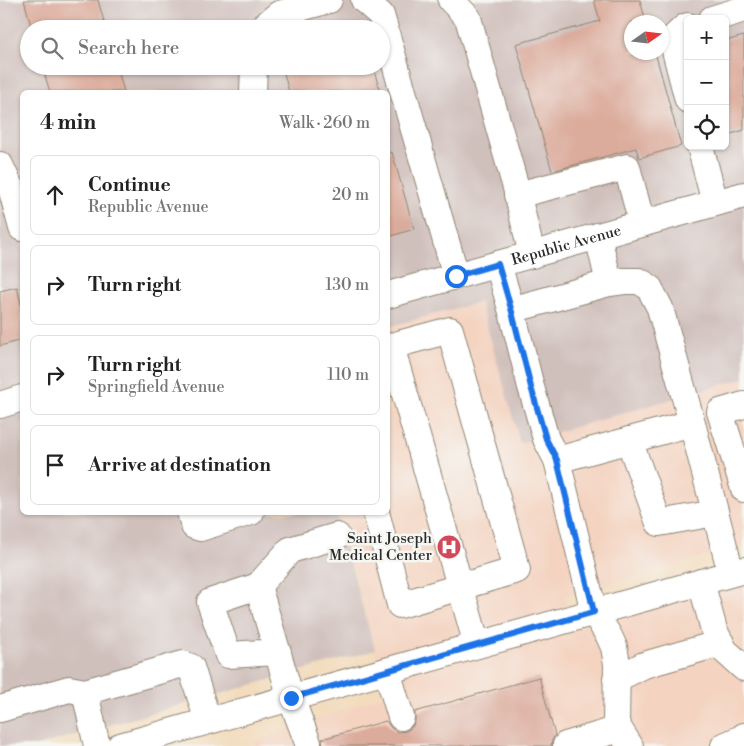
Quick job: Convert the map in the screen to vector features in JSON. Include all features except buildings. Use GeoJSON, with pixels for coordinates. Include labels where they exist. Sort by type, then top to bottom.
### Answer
{"type":"FeatureCollection","features":[{"type":"Feature","properties":{"kind":"street"},"geometry":{"type":"LineString","coordinates":[[272,20],[279,14],[329,0]]}},
{"type":"Feature","properties":{"kind":"street"},"geometry":{"type":"LineString","coordinates":[[364,0],[381,15],[382,20]]}},
{"type":"Feature","properties":{"kind":"street"},"geometry":{"type":"LineString","coordinates":[[451,0],[468,18],[532,255]]}},
{"type":"Feature","properties":{"kind":"street"},"geometry":{"type":"LineString","coordinates":[[725,15],[744,9]]}},
{"type":"Feature","properties":{"kind":"street"},"geometry":{"type":"LineString","coordinates":[[684,28],[672,39],[684,85]]}},
{"type":"Feature","properties":{"kind":"street"},"geometry":{"type":"LineString","coordinates":[[390,46],[456,276]]}},
{"type":"Feature","properties":{"kind":"street"},"geometry":{"type":"LineString","coordinates":[[253,90],[254,75]]}},
{"type":"Feature","properties":{"kind":"street"},"geometry":{"type":"LineString","coordinates":[[701,150],[715,203]]}},
{"type":"Feature","properties":{"kind":"street"},"geometry":{"type":"LineString","coordinates":[[0,165],[12,191],[20,221]]}},
{"type":"Feature","properties":{"kind":"street"},"geometry":{"type":"LineString","coordinates":[[517,194],[627,167],[642,224]]}},
{"type":"Feature","properties":{"kind":"street","name":"Republic Avenue"},"geometry":{"type":"LineString","coordinates":[[390,294],[744,195]]}},
{"type":"Feature","properties":{"kind":"street"},"geometry":{"type":"LineString","coordinates":[[598,236],[609,283]]}},
{"type":"Feature","properties":{"kind":"street"},"geometry":{"type":"LineString","coordinates":[[498,264],[546,439],[557,460],[594,612],[614,647],[617,664],[616,724],[624,737],[566,745]]}},
{"type":"Feature","properties":{"kind":"street"},"geometry":{"type":"LineString","coordinates":[[120,746],[737,572],[715,513],[660,308],[648,287],[639,281],[609,283],[518,308],[512,312]]}},
{"type":"Feature","properties":{"kind":"street"},"geometry":{"type":"LineString","coordinates":[[377,515],[400,605],[460,587],[517,570],[450,330],[391,346],[398,414],[460,587],[477,645]]}},
{"type":"Feature","properties":{"kind":"street"},"geometry":{"type":"LineString","coordinates":[[0,405],[20,399]]}},
{"type":"Feature","properties":{"kind":"street"},"geometry":{"type":"LineString","coordinates":[[744,405],[720,412],[744,489]]}},
{"type":"Feature","properties":{"kind":"street"},"geometry":{"type":"LineString","coordinates":[[557,460],[692,423]]}},
{"type":"Feature","properties":{"kind":"street"},"geometry":{"type":"LineString","coordinates":[[629,440],[659,523],[715,513]]}},
{"type":"Feature","properties":{"kind":"street"},"geometry":{"type":"LineString","coordinates":[[191,515],[194,526],[200,528],[241,515]]}},
{"type":"Feature","properties":{"kind":"street"},"geometry":{"type":"LineString","coordinates":[[278,652],[228,655],[210,602],[258,586],[290,550],[337,536]]}},
{"type":"Feature","properties":{"kind":"street"},"geometry":{"type":"LineString","coordinates":[[701,582],[714,630],[725,651],[744,668]]}},
{"type":"Feature","properties":{"kind":"street"},"geometry":{"type":"LineString","coordinates":[[258,586],[291,698],[308,743]]}},
{"type":"Feature","properties":{"kind":"street"},"geometry":{"type":"LineString","coordinates":[[616,679],[644,664],[721,643]]}},
{"type":"Feature","properties":{"kind":"street"},"geometry":{"type":"LineString","coordinates":[[0,709],[69,689],[85,692],[183,664],[191,667],[208,721]]}},
{"type":"Feature","properties":{"kind":"street"},"geometry":{"type":"LineString","coordinates":[[387,670],[401,717]]}},
{"type":"Feature","properties":{"kind":"street"},"geometry":{"type":"LineString","coordinates":[[85,692],[97,746]]}},
{"type":"Feature","properties":{"kind":"street"},"geometry":{"type":"LineString","coordinates":[[724,746],[744,736]]}},
{"type":"Feature","properties":{"kind":"shaded area"},"geometry":{"type":"Polygon","coordinates":[[[0,0],[744,0],[744,378],[520,443],[480,302],[390,326],[390,90],[20,90],[20,515],[337,515],[375,650],[36,746],[0,746],[0,0]]]}},
{"type":"Feature","properties":{"kind":"shaded area","name":"Saint Joseph Medical Center"},"geometry":{"type":"Polygon","coordinates":[[[480,302],[520,443],[744,378],[744,545],[564,596],[573,629],[744,582],[744,746],[255,746],[254,742],[387,694],[340,515],[390,515],[390,325],[480,302]]]}},
{"type":"Feature","properties":{"kind":"place","name":"Saint Joseph Medical Center"},"geometry":{"type":"Point","coordinates":[449,547]}},
{"type":"Feature","properties":{"kind":"route"},"geometry":{"type":"LineString","coordinates":[[291,698],[594,612],[557,460],[546,439],[498,264],[456,276]]}}]}
